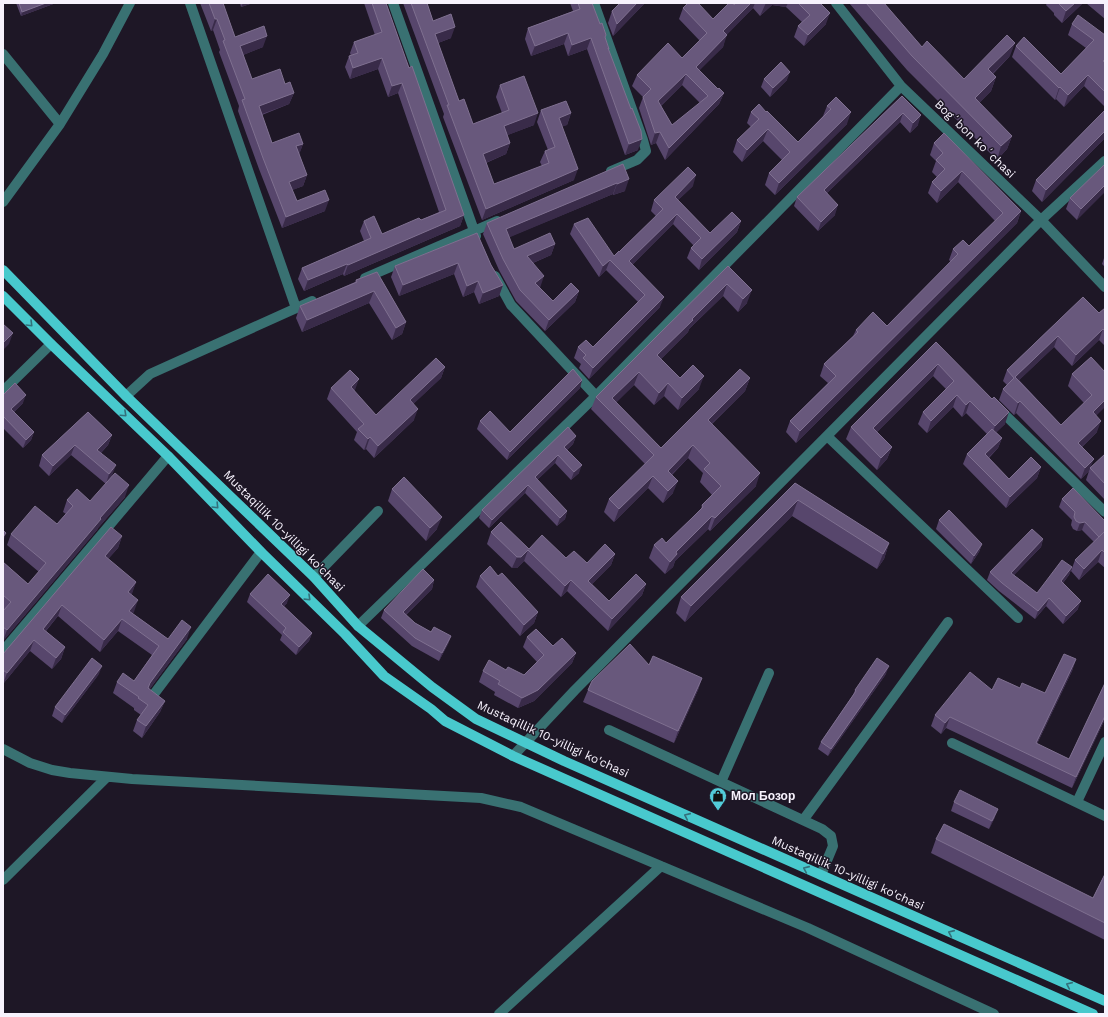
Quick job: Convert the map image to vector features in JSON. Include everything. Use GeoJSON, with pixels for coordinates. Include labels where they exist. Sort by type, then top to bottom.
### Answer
{"type":"FeatureCollection","features":[{"type":"Feature","properties":{"kind":"main road","name":"Mustaqillik 10-yilligi ko'chasi"},"geometry":{"type":"LineString","coordinates":[[3,270],[126,396],[314,577],[358,626],[432,687],[476,719],[578,767],[1105,1001]]}},
{"type":"Feature","properties":{"kind":"main road"},"geometry":{"type":"LineString","coordinates":[[3,296],[168,456],[261,552],[345,634],[384,676],[431,709],[445,721],[513,756],[1093,1014]]}},
{"type":"Feature","properties":{"kind":"street"},"geometry":{"type":"LineString","coordinates":[[3,202],[60,124],[103,54],[130,3]]}},
{"type":"Feature","properties":{"kind":"street"},"geometry":{"type":"LineString","coordinates":[[190,3],[296,308]]}},
{"type":"Feature","properties":{"kind":"street"},"geometry":{"type":"LineString","coordinates":[[394,3],[480,245]]}},
{"type":"Feature","properties":{"kind":"street"},"geometry":{"type":"LineString","coordinates":[[594,3],[646,151],[638,160],[602,175]]}},
{"type":"Feature","properties":{"kind":"street","name":"Bogʻbon koʻchasi"},"geometry":{"type":"LineString","coordinates":[[836,3],[901,86],[1041,220],[1105,287]]}},
{"type":"Feature","properties":{"kind":"street"},"geometry":{"type":"LineString","coordinates":[[3,54],[60,124]]}},
{"type":"Feature","properties":{"kind":"street"},"geometry":{"type":"LineString","coordinates":[[358,626],[596,396],[901,86]]}},
{"type":"Feature","properties":{"kind":"street"},"geometry":{"type":"LineString","coordinates":[[513,756],[827,436],[928,340],[1041,220],[1105,161]]}},
{"type":"Feature","properties":{"kind":"street"},"geometry":{"type":"LineString","coordinates":[[353,284],[502,219]]}},
{"type":"Feature","properties":{"kind":"street"},"geometry":{"type":"LineString","coordinates":[[490,266],[510,305],[596,396]]}},
{"type":"Feature","properties":{"kind":"street"},"geometry":{"type":"LineString","coordinates":[[126,396],[150,374],[324,296]]}},
{"type":"Feature","properties":{"kind":"street"},"geometry":{"type":"LineString","coordinates":[[3,390],[51,344]]}},
{"type":"Feature","properties":{"kind":"street"},"geometry":{"type":"LineString","coordinates":[[992,403],[1105,512]]}},
{"type":"Feature","properties":{"kind":"street"},"geometry":{"type":"LineString","coordinates":[[827,436],[1018,618]]}},
{"type":"Feature","properties":{"kind":"street"},"geometry":{"type":"LineString","coordinates":[[3,651],[168,456]]}},
{"type":"Feature","properties":{"kind":"street"},"geometry":{"type":"LineString","coordinates":[[314,577],[378,510]]}},
{"type":"Feature","properties":{"kind":"street"},"geometry":{"type":"LineString","coordinates":[[151,698],[261,552]]}},
{"type":"Feature","properties":{"kind":"street"},"geometry":{"type":"LineString","coordinates":[[804,819],[948,622]]}},
{"type":"Feature","properties":{"kind":"street"},"geometry":{"type":"LineString","coordinates":[[721,782],[769,672]]}},
{"type":"Feature","properties":{"kind":"street"},"geometry":{"type":"LineString","coordinates":[[609,730],[804,819],[822,829],[831,836],[833,846],[821,875]]}},
{"type":"Feature","properties":{"kind":"street"},"geometry":{"type":"LineString","coordinates":[[1077,802],[1105,742]]}},
{"type":"Feature","properties":{"kind":"street"},"geometry":{"type":"LineString","coordinates":[[952,743],[1105,816]]}},
{"type":"Feature","properties":{"kind":"street"},"geometry":{"type":"LineString","coordinates":[[3,750],[30,763],[52,770],[107,777],[481,798],[521,806],[808,928],[994,1014]]}},
{"type":"Feature","properties":{"kind":"street"},"geometry":{"type":"LineString","coordinates":[[3,880],[107,777]]}},
{"type":"Feature","properties":{"kind":"street"},"geometry":{"type":"LineString","coordinates":[[499,1014],[661,866]]}},
{"type":"Feature","properties":{"kind":"building"},"geometry":{"type":"Polygon","coordinates":[[[19,3],[46,3],[22,12],[19,3]]]}},
{"type":"Feature","properties":{"kind":"building"},"geometry":{"type":"Polygon","coordinates":[[[209,3],[223,3],[235,37],[264,26],[267,36],[240,46],[252,79],[280,69],[285,84],[290,82],[294,93],[259,106],[272,143],[299,133],[303,144],[296,146],[307,175],[289,182],[297,201],[325,190],[329,200],[286,217],[242,100],[245,99],[223,41],[225,40],[209,3]]]}},
{"type":"Feature","properties":{"kind":"building"},"geometry":{"type":"Polygon","coordinates":[[[372,3],[386,3],[409,68],[412,66],[464,215],[348,265],[347,264],[308,280],[302,268],[371,238],[364,221],[374,216],[382,234],[419,218],[421,220],[446,210],[402,83],[392,86],[382,58],[353,68],[349,56],[358,53],[354,42],[382,32],[372,3]]]}},
{"type":"Feature","properties":{"kind":"building"},"geometry":{"type":"Polygon","coordinates":[[[411,3],[427,3],[433,21],[451,14],[455,27],[435,34],[459,101],[464,99],[473,124],[509,110],[500,85],[524,76],[538,113],[504,126],[510,143],[483,154],[494,184],[549,163],[545,151],[555,147],[541,110],[566,101],[571,113],[559,118],[578,169],[486,209],[411,3]]]}},
{"type":"Feature","properties":{"kind":"building"},"geometry":{"type":"Polygon","coordinates":[[[578,3],[592,3],[600,24],[602,23],[609,49],[608,48],[641,131],[642,139],[629,144],[591,38],[572,45],[568,33],[535,46],[528,28],[580,9],[578,3]]]}},
{"type":"Feature","properties":{"kind":"building"},"geometry":{"type":"Polygon","coordinates":[[[620,3],[637,3],[617,24],[612,11],[620,3]]]}},
{"type":"Feature","properties":{"kind":"building"},"geometry":{"type":"Polygon","coordinates":[[[688,3],[698,3],[713,19],[729,3],[733,3],[734,5],[736,3],[751,3],[723,31],[727,35],[696,67],[724,93],[669,148],[660,132],[655,133],[643,97],[651,89],[637,75],[668,43],[682,58],[707,33],[683,8],[688,3]],[[686,74],[658,101],[672,125],[708,96],[686,74]]]}},
{"type":"Feature","properties":{"kind":"building"},"geometry":{"type":"Polygon","coordinates":[[[798,3],[820,3],[830,13],[808,35],[798,26],[810,15],[798,3]]]}},
{"type":"Feature","properties":{"kind":"building"},"geometry":{"type":"Polygon","coordinates":[[[866,3],[884,3],[922,47],[927,41],[964,79],[1007,35],[1015,43],[988,69],[996,77],[975,98],[1012,136],[1001,146],[912,56],[866,3]]]}},
{"type":"Feature","properties":{"kind":"building"},"geometry":{"type":"Polygon","coordinates":[[[1058,3],[1075,3],[1066,11],[1058,3]]]}},
{"type":"Feature","properties":{"kind":"building"},"geometry":{"type":"Polygon","coordinates":[[[1078,15],[1105,35],[1105,59],[1103,61],[1105,63],[1105,92],[1088,75],[1068,95],[1016,46],[1024,37],[1061,74],[1094,40],[1072,24],[1078,15]]]}},
{"type":"Feature","properties":{"kind":"building"},"geometry":{"type":"Polygon","coordinates":[[[781,62],[790,72],[773,88],[764,79],[781,62]]]}},
{"type":"Feature","properties":{"kind":"building"},"geometry":{"type":"Polygon","coordinates":[[[902,96],[921,115],[913,123],[903,113],[824,190],[838,205],[821,222],[797,197],[902,96]]]}},
{"type":"Feature","properties":{"kind":"building"},"geometry":{"type":"Polygon","coordinates":[[[836,97],[851,112],[779,183],[769,173],[790,152],[768,129],[747,150],[737,140],[759,119],[751,112],[759,104],[798,142],[831,109],[827,106],[836,97]]]}},
{"type":"Feature","properties":{"kind":"building"},"geometry":{"type":"Polygon","coordinates":[[[1105,110],[1105,131],[1046,190],[1036,180],[1105,110]]]}},
{"type":"Feature","properties":{"kind":"building"},"geometry":{"type":"Polygon","coordinates":[[[944,133],[1021,211],[800,431],[790,421],[836,376],[824,364],[858,332],[856,330],[873,312],[887,326],[958,254],[953,249],[963,240],[969,246],[1003,213],[962,171],[941,191],[932,182],[945,169],[936,160],[943,153],[934,143],[944,133]]]}},
{"type":"Feature","properties":{"kind":"building"},"geometry":{"type":"Polygon","coordinates":[[[623,164],[629,179],[506,229],[514,249],[550,233],[555,244],[527,256],[544,276],[535,283],[553,301],[571,283],[579,291],[549,320],[520,290],[503,259],[487,223],[623,164]]]}},
{"type":"Feature","properties":{"kind":"building"},"geometry":{"type":"Polygon","coordinates":[[[1105,164],[1105,185],[1081,209],[1070,198],[1105,164]]]}},
{"type":"Feature","properties":{"kind":"building"},"geometry":{"type":"Polygon","coordinates":[[[688,167],[696,175],[675,197],[710,233],[732,212],[741,221],[702,259],[691,248],[701,238],[677,214],[629,261],[664,297],[593,368],[583,358],[586,355],[578,347],[586,340],[593,347],[645,295],[610,260],[603,266],[574,224],[588,218],[614,256],[663,209],[654,200],[688,167]]]}},
{"type":"Feature","properties":{"kind":"building"},"geometry":{"type":"Polygon","coordinates":[[[477,233],[491,265],[503,285],[483,293],[478,281],[467,286],[458,263],[403,285],[395,266],[477,233]]]}},
{"type":"Feature","properties":{"kind":"building"},"geometry":{"type":"Polygon","coordinates":[[[728,266],[752,290],[743,299],[727,284],[657,355],[680,378],[693,365],[704,376],[682,398],[668,383],[659,393],[639,372],[612,398],[661,448],[740,369],[750,378],[708,420],[760,473],[715,518],[712,516],[676,552],[677,554],[670,562],[654,545],[662,538],[666,543],[703,507],[702,505],[721,486],[704,469],[710,463],[693,445],[668,471],[678,481],[668,491],[653,476],[619,509],[609,499],[654,455],[596,397],[728,266]]]}},
{"type":"Feature","properties":{"kind":"building"},"geometry":{"type":"Polygon","coordinates":[[[377,272],[406,322],[396,328],[374,291],[307,320],[300,306],[377,272]]]}},
{"type":"Feature","properties":{"kind":"building"},"geometry":{"type":"Polygon","coordinates":[[[1083,297],[1099,313],[1105,308],[1105,331],[1103,329],[1076,355],[1058,336],[1015,377],[1061,425],[1092,395],[1072,374],[1091,357],[1105,372],[1105,400],[1093,412],[1101,421],[1078,443],[1094,459],[1085,468],[1020,401],[1018,403],[1003,389],[1014,378],[1007,370],[1083,297]]]}},
{"type":"Feature","properties":{"kind":"building"},"geometry":{"type":"Polygon","coordinates":[[[3,324],[13,333],[3,343],[3,324]]]}},
{"type":"Feature","properties":{"kind":"building"},"geometry":{"type":"Polygon","coordinates":[[[936,342],[992,399],[994,397],[1009,412],[995,426],[970,401],[966,405],[957,395],[931,421],[923,412],[954,381],[938,364],[873,428],[892,447],[881,458],[851,427],[936,342]]]}},
{"type":"Feature","properties":{"kind":"building"},"geometry":{"type":"Polygon","coordinates":[[[436,358],[445,367],[410,400],[418,409],[378,446],[370,437],[368,439],[358,429],[364,424],[331,388],[350,370],[359,379],[351,387],[376,415],[436,358]]]}},
{"type":"Feature","properties":{"kind":"building"},"geometry":{"type":"Polygon","coordinates":[[[573,369],[582,380],[510,452],[480,421],[490,411],[510,432],[573,369]]]}},
{"type":"Feature","properties":{"kind":"building"},"geometry":{"type":"Polygon","coordinates":[[[15,383],[26,395],[11,409],[34,432],[26,440],[3,416],[3,395],[15,383]]]}},
{"type":"Feature","properties":{"kind":"building"},"geometry":{"type":"Polygon","coordinates":[[[88,412],[112,435],[97,450],[116,465],[109,474],[75,445],[53,466],[42,455],[88,412]]]}},
{"type":"Feature","properties":{"kind":"building"},"geometry":{"type":"Polygon","coordinates":[[[568,427],[576,436],[564,447],[582,465],[574,472],[558,455],[535,477],[567,511],[560,518],[528,485],[492,520],[482,510],[568,427]]]}},
{"type":"Feature","properties":{"kind":"building"},"geometry":{"type":"Polygon","coordinates":[[[992,429],[1002,438],[985,454],[1009,479],[1031,457],[1041,467],[1010,497],[967,454],[992,429]]]}},
{"type":"Feature","properties":{"kind":"building"},"geometry":{"type":"Polygon","coordinates":[[[1105,454],[1105,484],[1090,468],[1105,454]]]}},
{"type":"Feature","properties":{"kind":"building"},"geometry":{"type":"Polygon","coordinates":[[[115,473],[129,485],[7,630],[3,627],[3,611],[11,602],[3,595],[3,562],[28,584],[46,563],[11,534],[35,506],[57,524],[73,506],[67,500],[77,489],[90,501],[115,473]]]}},
{"type":"Feature","properties":{"kind":"building"},"geometry":{"type":"Polygon","coordinates":[[[404,477],[442,517],[430,528],[392,489],[404,477]]]}},
{"type":"Feature","properties":{"kind":"building"},"geometry":{"type":"Polygon","coordinates":[[[795,483],[889,543],[883,554],[798,500],[691,606],[681,597],[795,483]]]}},
{"type":"Feature","properties":{"kind":"building"},"geometry":{"type":"Polygon","coordinates":[[[1073,488],[1105,521],[1105,531],[1099,537],[1085,522],[1080,523],[1076,521],[1074,517],[1075,512],[1062,499],[1073,488]]]}},
{"type":"Feature","properties":{"kind":"building"},"geometry":{"type":"Polygon","coordinates":[[[949,510],[982,544],[974,556],[939,520],[949,510]]]}},
{"type":"Feature","properties":{"kind":"building"},"geometry":{"type":"Polygon","coordinates":[[[501,522],[529,549],[542,535],[566,558],[574,551],[587,563],[605,544],[615,554],[588,581],[609,601],[636,574],[646,584],[612,619],[571,580],[565,586],[528,550],[521,557],[517,557],[491,532],[501,522]]]}},
{"type":"Feature","properties":{"kind":"building"},"geometry":{"type":"Polygon","coordinates":[[[111,527],[122,536],[105,556],[136,582],[128,592],[138,600],[129,611],[168,639],[182,620],[191,627],[150,683],[148,688],[165,701],[146,726],[137,720],[148,705],[117,682],[123,673],[134,681],[159,646],[122,619],[104,640],[62,605],[43,629],[65,647],[56,658],[34,640],[7,673],[3,670],[3,654],[111,527]]]}},
{"type":"Feature","properties":{"kind":"building"},"geometry":{"type":"Polygon","coordinates":[[[1032,529],[1043,539],[1011,573],[1037,593],[1062,560],[1072,567],[1061,581],[1081,601],[1066,616],[1049,598],[1038,611],[990,572],[1032,529]]]}},
{"type":"Feature","properties":{"kind":"building"},"geometry":{"type":"Polygon","coordinates":[[[3,530],[6,533],[3,537],[3,530]]]}},
{"type":"Feature","properties":{"kind":"building"},"geometry":{"type":"Polygon","coordinates":[[[1104,532],[1105,553],[1102,550],[1084,569],[1075,560],[1104,532]]]}},
{"type":"Feature","properties":{"kind":"building"},"geometry":{"type":"Polygon","coordinates":[[[490,566],[498,576],[502,573],[538,612],[524,625],[480,576],[490,566]]]}},
{"type":"Feature","properties":{"kind":"building"},"geometry":{"type":"Polygon","coordinates":[[[423,569],[434,580],[403,612],[415,623],[431,632],[434,627],[451,636],[442,653],[415,638],[384,610],[423,569]]]}},
{"type":"Feature","properties":{"kind":"building"},"geometry":{"type":"Polygon","coordinates":[[[268,574],[290,595],[281,604],[312,633],[299,647],[283,632],[286,628],[250,594],[268,574]]]}},
{"type":"Feature","properties":{"kind":"building"},"geometry":{"type":"Polygon","coordinates":[[[536,629],[553,646],[562,638],[576,653],[538,690],[522,698],[498,684],[500,681],[483,671],[489,660],[506,670],[508,667],[524,675],[544,655],[527,637],[536,629]]]}},
{"type":"Feature","properties":{"kind":"building"},"geometry":{"type":"Polygon","coordinates":[[[630,644],[649,665],[653,656],[702,678],[678,731],[588,690],[592,681],[630,644]]]}},
{"type":"Feature","properties":{"kind":"building"},"geometry":{"type":"Polygon","coordinates":[[[1064,654],[1076,659],[1036,743],[1069,759],[1105,683],[1105,716],[1076,777],[950,717],[945,723],[935,715],[970,672],[992,690],[998,678],[1020,688],[1022,683],[1045,693],[1064,654]]]}},
{"type":"Feature","properties":{"kind":"building"},"geometry":{"type":"Polygon","coordinates":[[[92,658],[102,666],[65,715],[55,707],[92,658]]]}},
{"type":"Feature","properties":{"kind":"building"},"geometry":{"type":"Polygon","coordinates":[[[877,658],[889,666],[831,749],[821,742],[877,658]]]}},
{"type":"Feature","properties":{"kind":"building"},"geometry":{"type":"Polygon","coordinates":[[[960,790],[998,809],[992,821],[954,802],[960,790]]]}},
{"type":"Feature","properties":{"kind":"building"},"geometry":{"type":"Polygon","coordinates":[[[944,824],[1093,898],[1105,874],[1105,923],[936,839],[944,824]]]}},
{"type":"Feature","properties":{"kind":"place","name":"Мол Бозор"},"geometry":{"type":"Point","coordinates":[718,811]}}]}
